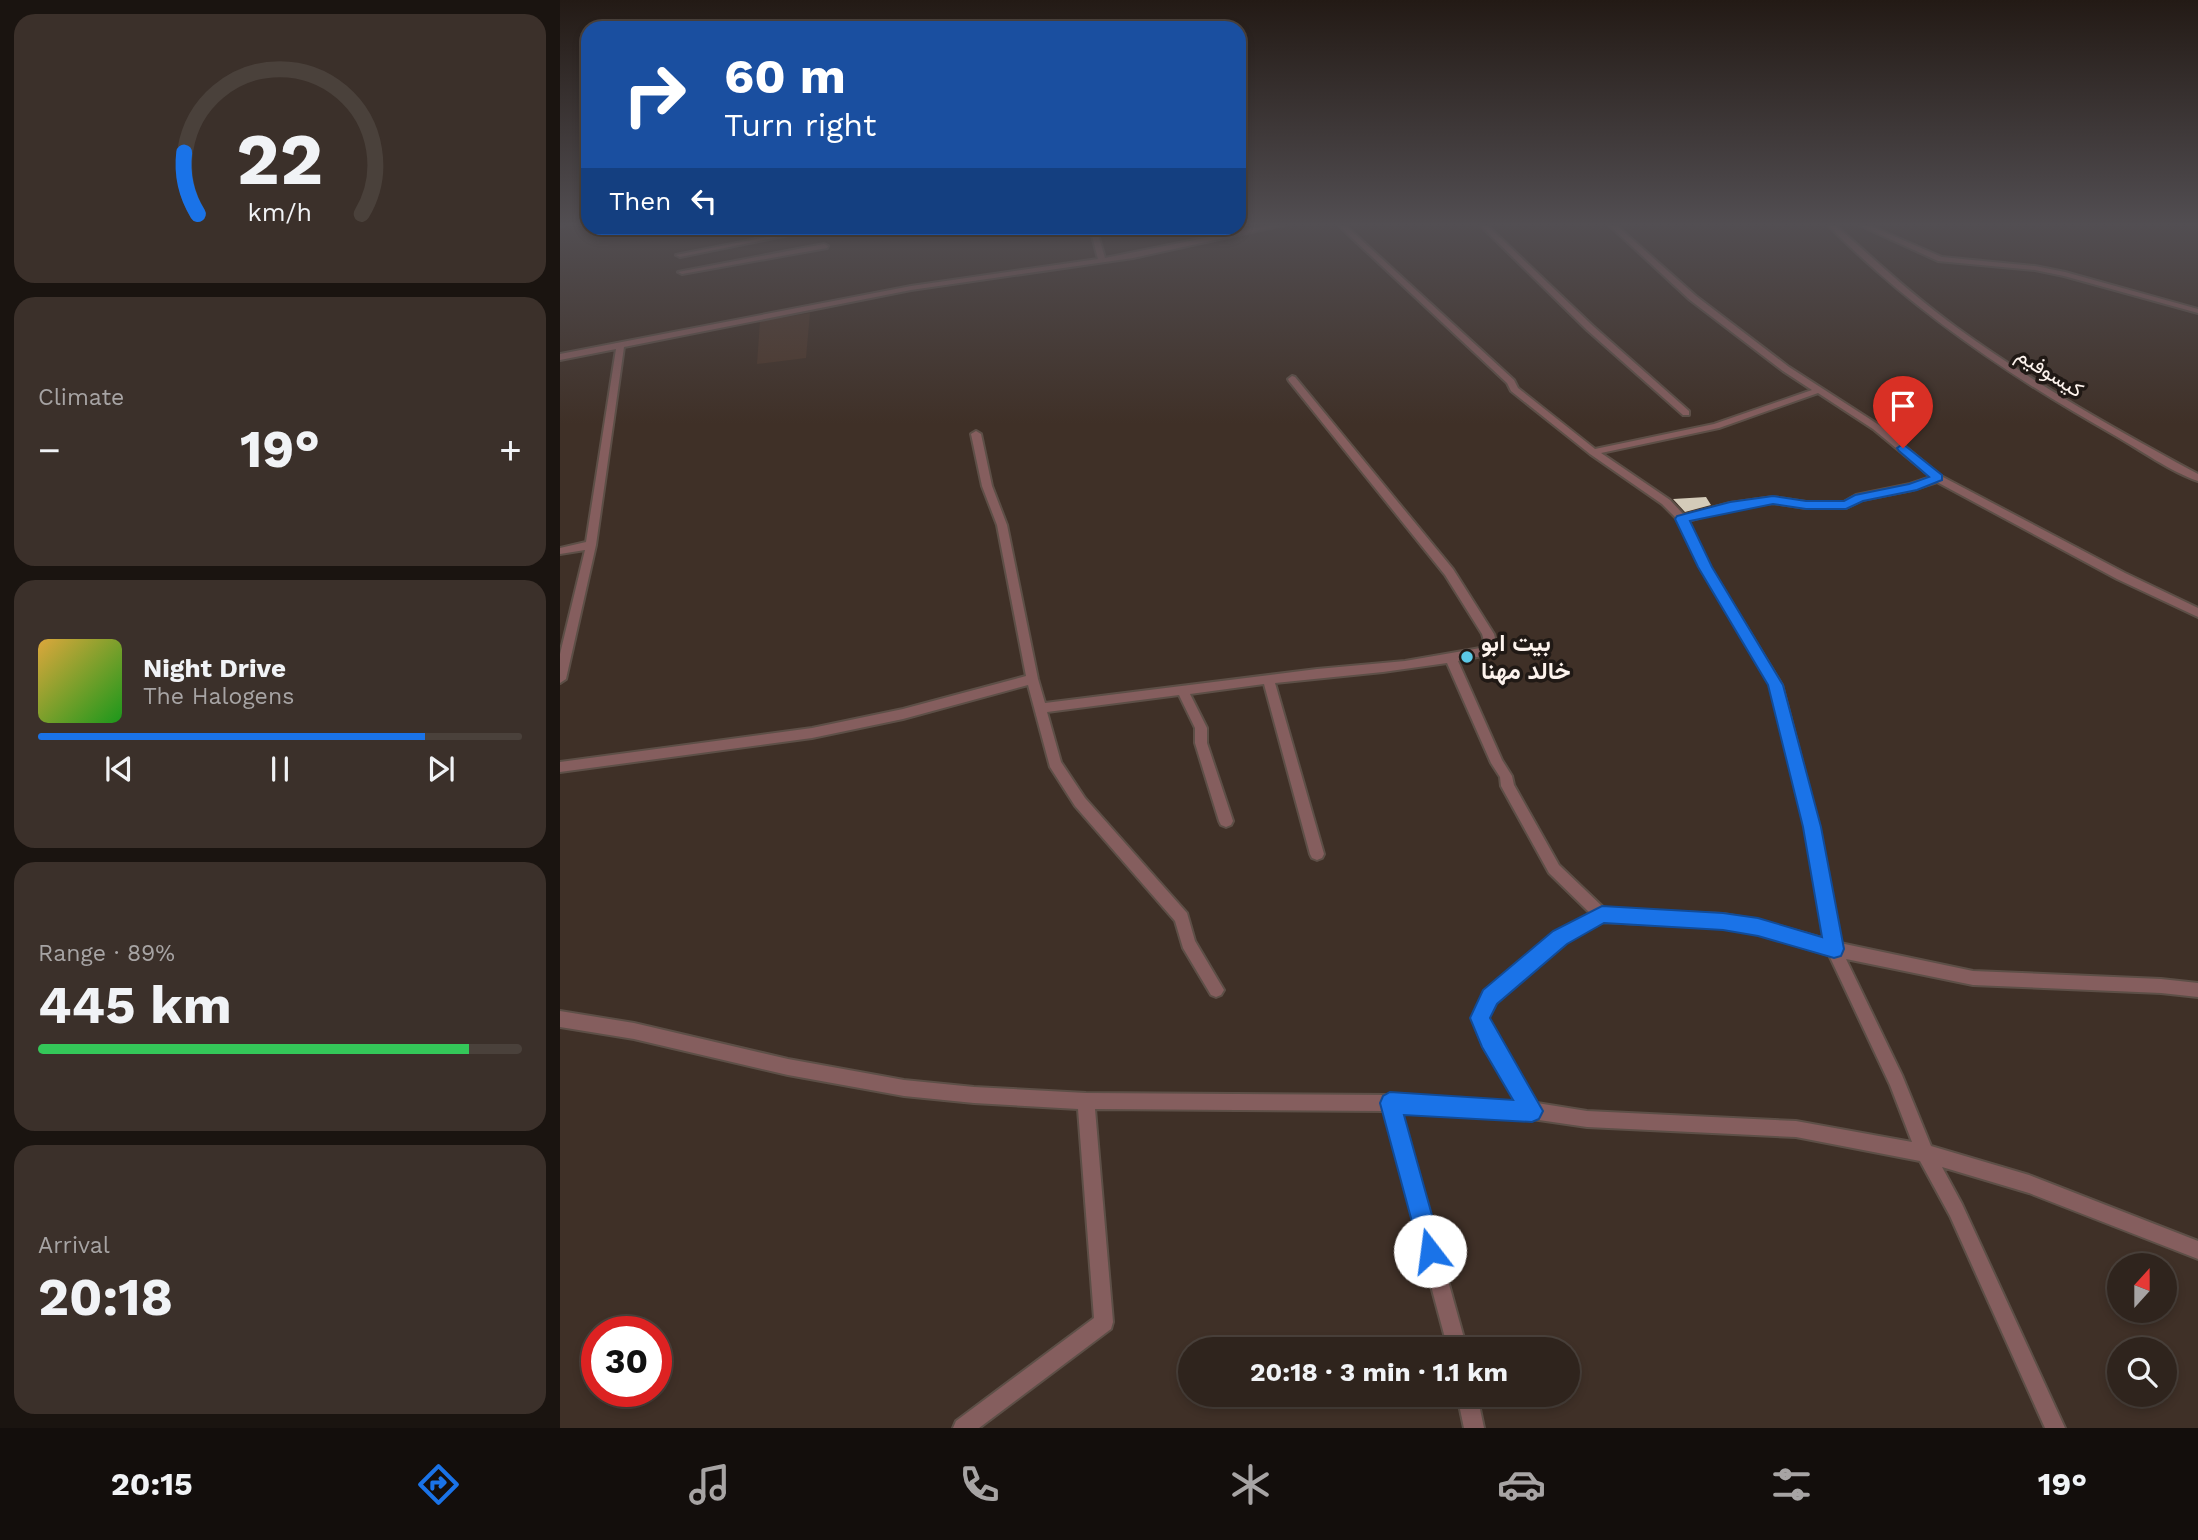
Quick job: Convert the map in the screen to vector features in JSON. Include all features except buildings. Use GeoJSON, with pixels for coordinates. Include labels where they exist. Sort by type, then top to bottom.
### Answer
{"type":"FeatureCollection","features":[{"type":"Feature","properties":{"kind":"street"},"geometry":{"type":"LineString","coordinates":[[560,357],[898,291]]}},
{"type":"Feature","properties":{"kind":"street"},"geometry":{"type":"LineString","coordinates":[[1412,291],[1511,382],[1514,389],[1593,452],[1665,502],[1682,519],[1705,567],[1776,685],[1812,827],[1834,949],[1896,1081],[1925,1153],[1955,1210],[2055,1428]]}},
{"type":"Feature","properties":{"kind":"street"},"geometry":{"type":"LineString","coordinates":[[1552,291],[1686,413]]}},
{"type":"Feature","properties":{"kind":"street"},"geometry":{"type":"LineString","coordinates":[[1685,291],[1754,345],[1876,427],[1938,478],[2121,576],[2198,613]]}},
{"type":"Feature","properties":{"kind":"street","name":"كيسوفيم"},"geometry":{"type":"LineString","coordinates":[[1907,291],[1941,320],[2010,368],[2072,407],[2198,478]]}},
{"type":"Feature","properties":{"kind":"street"},"geometry":{"type":"LineString","coordinates":[[2123,291],[2198,311]]}},
{"type":"Feature","properties":{"kind":"street"},"geometry":{"type":"LineString","coordinates":[[560,679],[591,545],[620,346]]}},
{"type":"Feature","properties":{"kind":"street"},"geometry":{"type":"LineString","coordinates":[[1041,708],[1184,692],[1317,673],[1355,671],[1492,650],[1488,634],[1449,572],[1292,379]]}},
{"type":"Feature","properties":{"kind":"street"},"geometry":{"type":"LineString","coordinates":[[1593,452],[1716,426],[1819,390]]}},
{"type":"Feature","properties":{"kind":"street"},"geometry":{"type":"LineString","coordinates":[[976,434],[987,486],[1002,525],[1032,679],[1055,763],[1080,802],[1182,918],[1188,943],[1216,990]]}},
{"type":"Feature","properties":{"kind":"street"},"geometry":{"type":"LineString","coordinates":[[1682,519],[1730,506],[1773,500],[1806,505],[1846,505],[1859,497],[1912,487],[1938,478]]}},
{"type":"Feature","properties":{"kind":"street"},"geometry":{"type":"LineString","coordinates":[[560,551],[591,545]]}},
{"type":"Feature","properties":{"kind":"street"},"geometry":{"type":"LineString","coordinates":[[1451,658],[1497,763],[1506,776],[1507,786],[1554,869],[1602,915]]}},
{"type":"Feature","properties":{"kind":"street"},"geometry":{"type":"LineString","coordinates":[[560,767],[812,733],[903,714],[1032,679]]}},
{"type":"Feature","properties":{"kind":"street"},"geometry":{"type":"LineString","coordinates":[[1269,681],[1297,788],[1318,854]]}},
{"type":"Feature","properties":{"kind":"street"},"geometry":{"type":"LineString","coordinates":[[1184,692],[1201,728],[1201,743],[1226,821]]}},
{"type":"Feature","properties":{"kind":"street"},"geometry":{"type":"LineString","coordinates":[[1532,1111],[1489,1040],[1480,1018],[1490,997],[1551,945],[1602,915],[1723,921],[1758,927],[1834,949],[1973,978],[2198,990]]}},
{"type":"Feature","properties":{"kind":"street"},"geometry":{"type":"LineString","coordinates":[[560,1019],[634,1031],[788,1067],[904,1088],[1086,1101],[1390,1103],[1532,1111],[1587,1119],[1797,1129],[1925,1153],[2029,1184],[2198,1250]]}},
{"type":"Feature","properties":{"kind":"street"},"geometry":{"type":"LineString","coordinates":[[963,1428],[1104,1322],[1086,1101]]}},
{"type":"Feature","properties":{"kind":"street"},"geometry":{"type":"LineString","coordinates":[[1390,1103],[1454,1337]]}},
{"type":"Feature","properties":{"kind":"street"},"geometry":{"type":"LineString","coordinates":[[1470,1407],[1474,1428]]}},
{"type":"Feature","properties":{"kind":"shaded area"},"geometry":{"type":"Polygon","coordinates":[[[810,313],[806,358],[757,364],[760,321],[810,313]]]}},
{"type":"Feature","properties":{"kind":"place","name":"بيت ابو خالد مهنا"},"geometry":{"type":"Point","coordinates":[1467,657]}},
{"type":"Feature","properties":{"kind":"route"},"geometry":{"type":"LineString","coordinates":[[1430,1251],[1390,1103],[1532,1111],[1489,1040],[1480,1018],[1490,997],[1560,937],[1602,915],[1723,921],[1758,927],[1834,949],[1812,827],[1776,685],[1705,567],[1682,519],[1730,506],[1773,500],[1806,505],[1846,505],[1859,497],[1912,487],[1938,478],[1903,448]]}}]}
